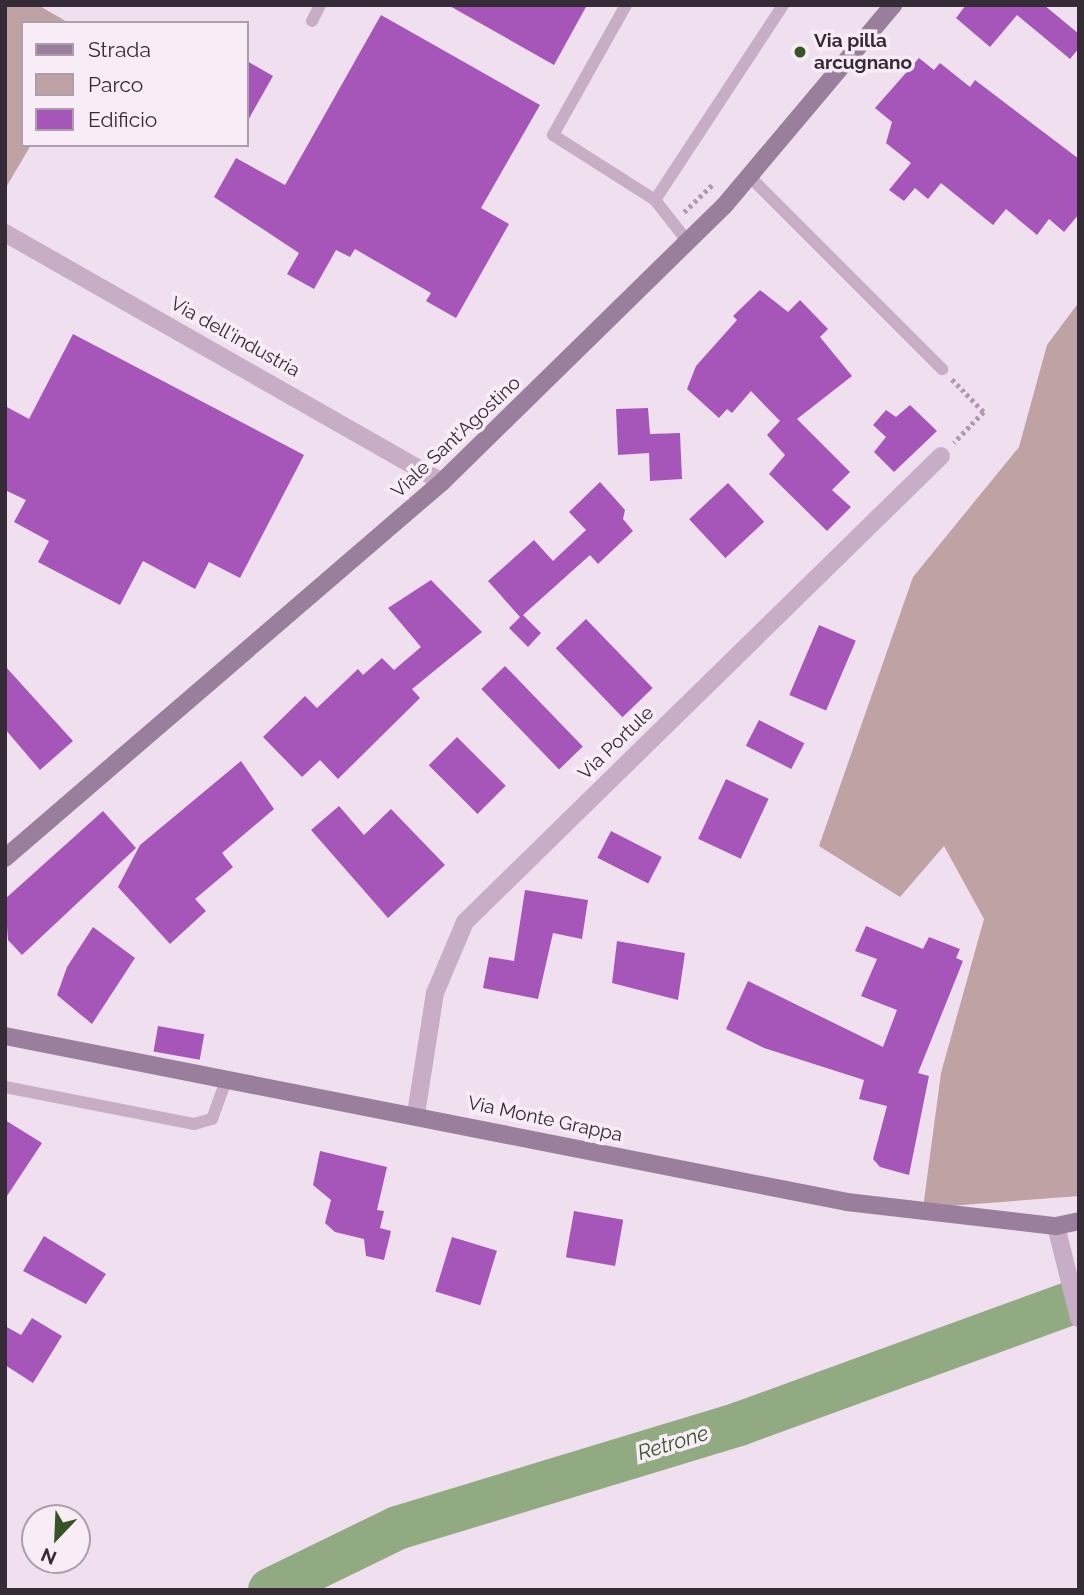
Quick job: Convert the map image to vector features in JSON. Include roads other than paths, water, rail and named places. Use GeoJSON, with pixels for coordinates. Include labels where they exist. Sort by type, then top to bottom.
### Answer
{"type":"FeatureCollection","features":[{"type":"Feature","properties":{"kind":"main road","name":"Viale Sant'Agostino"},"geometry":{"type":"LineString","coordinates":[[5,858],[442,482],[688,242],[750,177],[893,5]]}},
{"type":"Feature","properties":{"kind":"main road","name":"Via Monte Grappa"},"geometry":{"type":"LineString","coordinates":[[5,1036],[416,1114],[847,1202],[1056,1226],[1079,1221]]}},
{"type":"Feature","properties":{"kind":"street","name":"Via dell'industria"},"geometry":{"type":"LineString","coordinates":[[5,233],[442,482]]}},
{"type":"Feature","properties":{"kind":"street","name":"Via Portule"},"geometry":{"type":"LineString","coordinates":[[416,1114],[435,993],[465,922],[941,456]]}},
{"type":"Feature","properties":{"kind":"street"},"geometry":{"type":"LineString","coordinates":[[1056,1226],[1079,1318]]}},
{"type":"Feature","properties":{"kind":"lane"},"geometry":{"type":"LineString","coordinates":[[312,21],[320,5]]}},
{"type":"Feature","properties":{"kind":"lane"},"geometry":{"type":"LineString","coordinates":[[626,5],[553,135],[655,200],[688,242]]}},
{"type":"Feature","properties":{"kind":"lane"},"geometry":{"type":"LineString","coordinates":[[655,200],[783,5]]}},
{"type":"Feature","properties":{"kind":"lane"},"geometry":{"type":"LineString","coordinates":[[750,177],[942,369]]}},
{"type":"Feature","properties":{"kind":"lane"},"geometry":{"type":"LineString","coordinates":[[5,1087],[194,1124],[212,1119],[227,1078]]}},
{"type":"Feature","properties":{"kind":"waterway","name":"Retrone"},"geometry":{"type":"LineString","coordinates":[[270,1590],[397,1528],[739,1424],[1079,1300]]}},
{"type":"Feature","properties":{"kind":"place","name":"Via pilla arcugnano"},"geometry":{"type":"Point","coordinates":[800,52]}}]}
